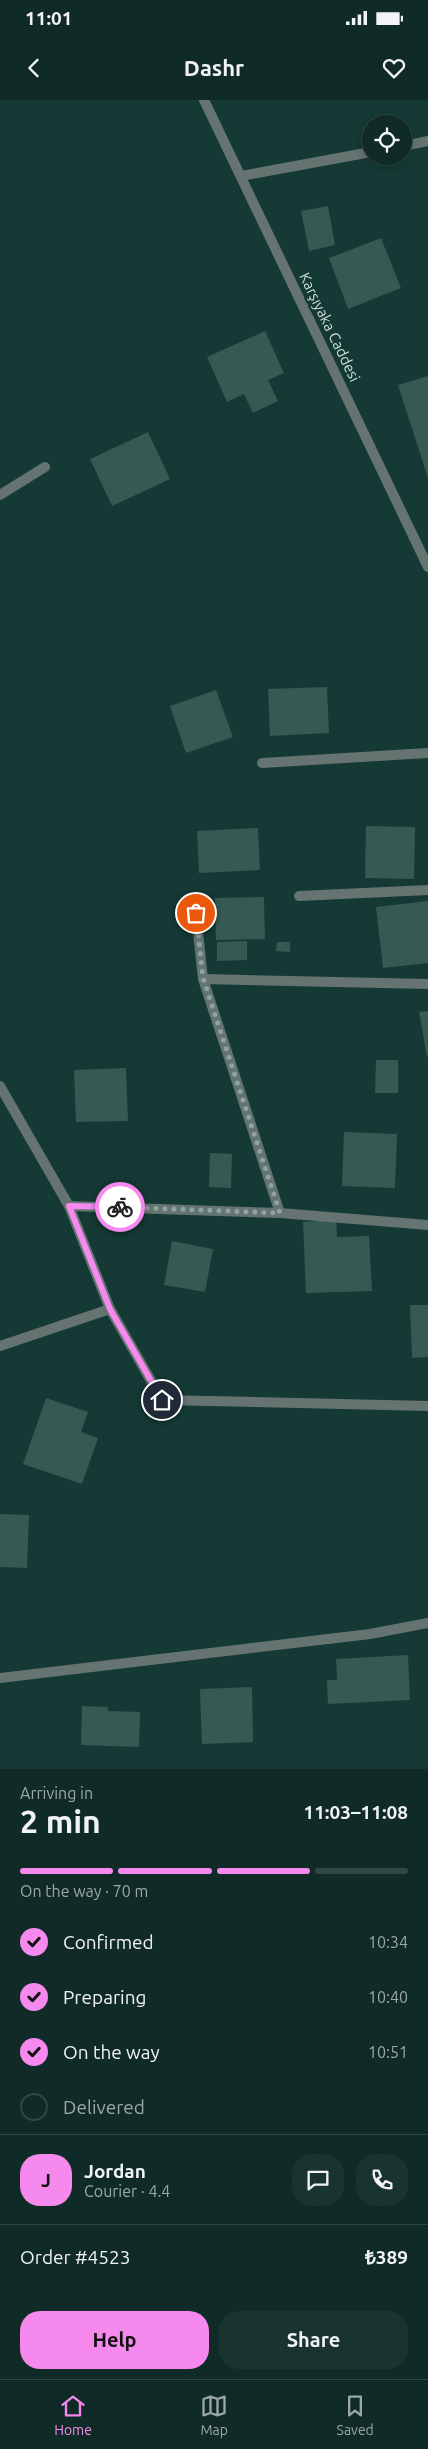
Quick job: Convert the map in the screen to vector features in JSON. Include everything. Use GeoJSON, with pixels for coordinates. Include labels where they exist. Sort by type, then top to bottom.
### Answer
{"type":"FeatureCollection","features":[{"type":"Feature","properties":{"kind":"street","name":"Karşıyaka Caddesi"},"geometry":{"type":"LineString","coordinates":[[204,100],[428,567]]}},
{"type":"Feature","properties":{"kind":"street"},"geometry":{"type":"LineString","coordinates":[[412,144],[428,141]]}},
{"type":"Feature","properties":{"kind":"street"},"geometry":{"type":"LineString","coordinates":[[241,176],[362,154]]}},
{"type":"Feature","properties":{"kind":"street"},"geometry":{"type":"LineString","coordinates":[[0,495],[44,467]]}},
{"type":"Feature","properties":{"kind":"street"},"geometry":{"type":"LineString","coordinates":[[262,763],[428,753]]}},
{"type":"Feature","properties":{"kind":"street"},"geometry":{"type":"LineString","coordinates":[[299,896],[428,890]]}},
{"type":"Feature","properties":{"kind":"street"},"geometry":{"type":"LineString","coordinates":[[196,913],[203,978],[280,1213]]}},
{"type":"Feature","properties":{"kind":"street"},"geometry":{"type":"LineString","coordinates":[[203,978],[428,984]]}},
{"type":"Feature","properties":{"kind":"street"},"geometry":{"type":"LineString","coordinates":[[0,1086],[69,1206],[110,1309],[162,1400],[428,1406]]}},
{"type":"Feature","properties":{"kind":"street"},"geometry":{"type":"LineString","coordinates":[[69,1206],[280,1213],[428,1225]]}},
{"type":"Feature","properties":{"kind":"street"},"geometry":{"type":"LineString","coordinates":[[0,1346],[110,1309]]}},
{"type":"Feature","properties":{"kind":"street"},"geometry":{"type":"LineString","coordinates":[[0,1678],[351,1636],[428,1623]]}},
{"type":"Feature","properties":{"kind":"building"},"geometry":{"type":"Polygon","coordinates":[[[328,206],[335,245],[309,251],[301,211],[328,206]]]}},
{"type":"Feature","properties":{"kind":"building"},"geometry":{"type":"Polygon","coordinates":[[[381,238],[401,288],[348,309],[329,258],[381,238]]]}},
{"type":"Feature","properties":{"kind":"building"},"geometry":{"type":"Polygon","coordinates":[[[265,331],[284,373],[268,380],[278,401],[253,413],[244,394],[227,402],[207,357],[265,331]]]}},
{"type":"Feature","properties":{"kind":"building"},"geometry":{"type":"Polygon","coordinates":[[[428,376],[428,478],[398,385],[428,376]]]}},
{"type":"Feature","properties":{"kind":"building"},"geometry":{"type":"Polygon","coordinates":[[[148,432],[170,479],[112,506],[90,459],[148,432]]]}},
{"type":"Feature","properties":{"kind":"building"},"geometry":{"type":"Polygon","coordinates":[[[327,687],[329,733],[270,736],[268,689],[327,687]]]}},
{"type":"Feature","properties":{"kind":"building"},"geometry":{"type":"Polygon","coordinates":[[[216,690],[233,737],[186,753],[170,706],[216,690]]]}},
{"type":"Feature","properties":{"kind":"building"},"geometry":{"type":"Polygon","coordinates":[[[366,826],[415,827],[414,879],[365,878],[366,826]]]}},
{"type":"Feature","properties":{"kind":"building"},"geometry":{"type":"Polygon","coordinates":[[[258,828],[260,870],[199,873],[197,831],[258,828]]]}},
{"type":"Feature","properties":{"kind":"building"},"geometry":{"type":"Polygon","coordinates":[[[264,897],[265,939],[216,940],[215,898],[264,897]]]}},
{"type":"Feature","properties":{"kind":"building"},"geometry":{"type":"Polygon","coordinates":[[[428,901],[428,963],[383,968],[376,907],[428,901]]]}},
{"type":"Feature","properties":{"kind":"building"},"geometry":{"type":"Polygon","coordinates":[[[247,941],[247,960],[217,961],[217,942],[247,941]]]}},
{"type":"Feature","properties":{"kind":"building"},"geometry":{"type":"Polygon","coordinates":[[[277,942],[290,942],[290,952],[276,951],[277,942]]]}},
{"type":"Feature","properties":{"kind":"building"},"geometry":{"type":"Polygon","coordinates":[[[428,1011],[428,1057],[427,1057],[419,1012],[428,1011]]]}},
{"type":"Feature","properties":{"kind":"building"},"geometry":{"type":"Polygon","coordinates":[[[376,1060],[398,1060],[398,1093],[375,1093],[376,1060]]]}},
{"type":"Feature","properties":{"kind":"building"},"geometry":{"type":"Polygon","coordinates":[[[126,1068],[128,1121],[76,1122],[74,1070],[126,1068]]]}},
{"type":"Feature","properties":{"kind":"building"},"geometry":{"type":"Polygon","coordinates":[[[344,1132],[397,1134],[395,1188],[342,1186],[344,1132]]]}},
{"type":"Feature","properties":{"kind":"building"},"geometry":{"type":"Polygon","coordinates":[[[210,1153],[232,1154],[231,1188],[209,1187],[210,1153]]]}},
{"type":"Feature","properties":{"kind":"building"},"geometry":{"type":"Polygon","coordinates":[[[336,1220],[337,1237],[369,1236],[372,1291],[306,1293],[303,1222],[336,1220]]]}},
{"type":"Feature","properties":{"kind":"building"},"geometry":{"type":"Polygon","coordinates":[[[172,1241],[213,1249],[205,1292],[164,1285],[172,1241]]]}},
{"type":"Feature","properties":{"kind":"building"},"geometry":{"type":"Polygon","coordinates":[[[410,1305],[428,1305],[428,1357],[412,1358],[410,1305]]]}},
{"type":"Feature","properties":{"kind":"building"},"geometry":{"type":"Polygon","coordinates":[[[46,1398],[88,1412],[81,1432],[98,1438],[82,1484],[23,1464],[46,1398]]]}},
{"type":"Feature","properties":{"kind":"building"},"geometry":{"type":"Polygon","coordinates":[[[0,1514],[29,1515],[27,1568],[0,1567],[0,1514]]]}},
{"type":"Feature","properties":{"kind":"building"},"geometry":{"type":"Polygon","coordinates":[[[408,1655],[410,1700],[328,1704],[327,1680],[337,1680],[336,1659],[408,1655]]]}},
{"type":"Feature","properties":{"kind":"building"},"geometry":{"type":"Polygon","coordinates":[[[252,1687],[253,1742],[202,1744],[200,1689],[252,1687]]]}},
{"type":"Feature","properties":{"kind":"building"},"geometry":{"type":"Polygon","coordinates":[[[82,1706],[108,1707],[108,1711],[140,1712],[139,1747],[81,1745],[82,1706]]]}},
{"type":"Feature","properties":{"kind":"way so far"},"geometry":{"type":"LineString","coordinates":[[120,1207],[280,1213],[203,978],[196,913]]}},
{"type":"Feature","properties":{"kind":"route"},"geometry":{"type":"LineString","coordinates":[[120,1207],[69,1206],[110,1309],[162,1400]]}}]}
